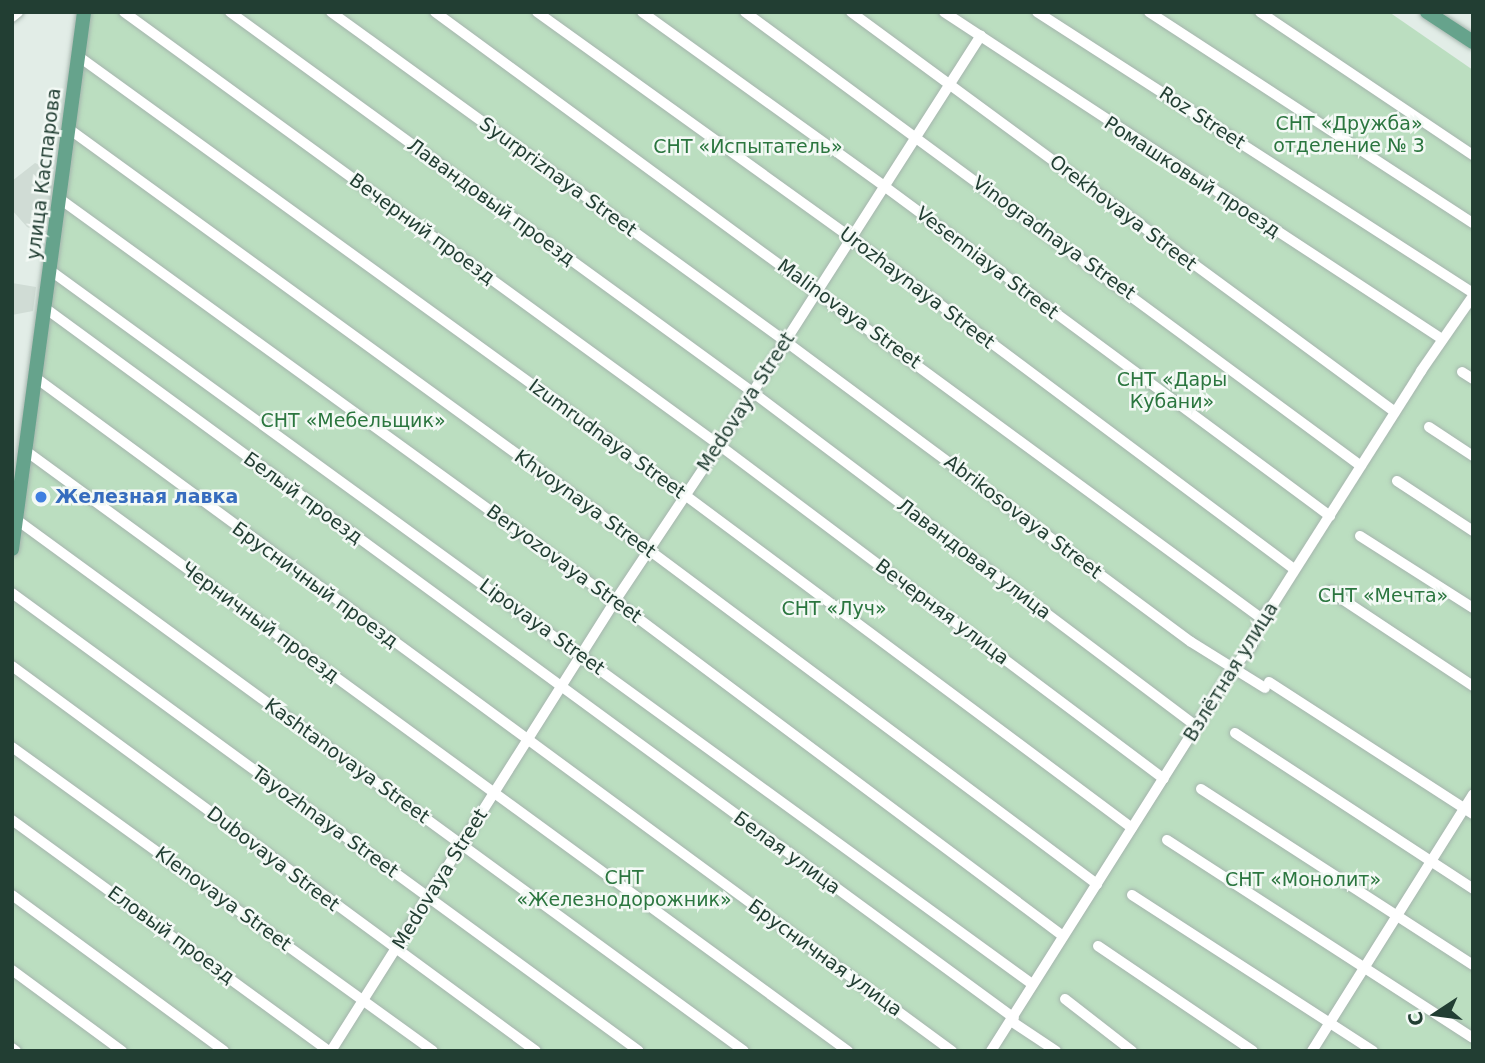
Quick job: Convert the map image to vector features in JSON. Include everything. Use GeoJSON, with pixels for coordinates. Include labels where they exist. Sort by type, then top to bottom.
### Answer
{"type":"FeatureCollection","features":[{"type":"Feature","properties":{"kind":"main road","name":"улица Каспарова"},"geometry":{"type":"LineString","coordinates":[[12,549],[84,12]]}},
{"type":"Feature","properties":{"kind":"main road"},"geometry":{"type":"LineString","coordinates":[[1427,12],[1473,42]]}},
{"type":"Feature","properties":{"kind":"street"},"geometry":{"type":"LineString","coordinates":[[12,17],[18,12]]}},
{"type":"Feature","properties":{"kind":"street","name":"Вечерний проезд"},"geometry":{"type":"LineString","coordinates":[[124,12],[719,445]]}},
{"type":"Feature","properties":{"kind":"street","name":"Лавандовый проезд"},"geometry":{"type":"LineString","coordinates":[[230,12],[751,391]]}},
{"type":"Feature","properties":{"kind":"street","name":"Syurpriznaya Street"},"geometry":{"type":"LineString","coordinates":[[331,12],[785,341]]}},
{"type":"Feature","properties":{"kind":"street","name":"Malinovaya Street"},"geometry":{"type":"LineString","coordinates":[[435,12],[817,289],[1261,618]]}},
{"type":"Feature","properties":{"kind":"street","name":"Urozhaynaya Street"},"geometry":{"type":"LineString","coordinates":[[537,12],[851,238],[1294,569]]}},
{"type":"Feature","properties":{"kind":"street","name":"Vesenniaya Street"},"geometry":{"type":"LineString","coordinates":[[642,12],[884,186],[1330,516]]}},
{"type":"Feature","properties":{"kind":"street","name":"Vinogradnaya Street"},"geometry":{"type":"LineString","coordinates":[[746,12],[1361,466]]}},
{"type":"Feature","properties":{"kind":"street","name":"Orekhovaya Street"},"geometry":{"type":"LineString","coordinates":[[851,12],[1395,412]]}},
{"type":"Feature","properties":{"kind":"street","name":"Ромашковый проезд"},"geometry":{"type":"LineString","coordinates":[[944,12],[1442,340]]}},
{"type":"Feature","properties":{"kind":"street","name":"Roz Street"},"geometry":{"type":"LineString","coordinates":[[1037,12],[1473,295]]}},
{"type":"Feature","properties":{"kind":"street"},"geometry":{"type":"LineString","coordinates":[[1149,12],[1473,223]]}},
{"type":"Feature","properties":{"kind":"street"},"geometry":{"type":"LineString","coordinates":[[1260,12],[1473,155]]}},
{"type":"Feature","properties":{"kind":"street","name":"Medovaya Street"},"geometry":{"type":"LineString","coordinates":[[330,1051],[615,601],[719,445],[751,391],[981,36]]}},
{"type":"Feature","properties":{"kind":"street","name":"Izumrudnaya Street"},"geometry":{"type":"LineString","coordinates":[[78,56],[685,495],[1132,828]]}},
{"type":"Feature","properties":{"kind":"street","name":"Khvoynaya Street"},"geometry":{"type":"LineString","coordinates":[[69,129],[649,550],[1097,884]]}},
{"type":"Feature","properties":{"kind":"street","name":"Beryozovaya Street"},"geometry":{"type":"LineString","coordinates":[[60,199],[615,601],[1063,936]]}},
{"type":"Feature","properties":{"kind":"street","name":"Lipovaya Street"},"geometry":{"type":"LineString","coordinates":[[51,271],[1032,984]]}},
{"type":"Feature","properties":{"kind":"street","name":"Взлётная улица"},"geometry":{"type":"LineString","coordinates":[[991,1051],[1232,670],[1252,645],[1261,618],[1473,295]]}},
{"type":"Feature","properties":{"kind":"street","name":"Белый проезд"},"geometry":{"type":"LineString","coordinates":[[45,308],[561,689]]}},
{"type":"Feature","properties":{"kind":"street","name":"Abrikosovaya Street"},"geometry":{"type":"LineString","coordinates":[[785,341],[1232,670],[1267,685],[1468,811]]}},
{"type":"Feature","properties":{"kind":"street"},"geometry":{"type":"LineString","coordinates":[[1462,372],[1473,379]]}},
{"type":"Feature","properties":{"kind":"street","name":"Брусничный проезд"},"geometry":{"type":"LineString","coordinates":[[36,379],[527,741]]}},
{"type":"Feature","properties":{"kind":"street","name":"Лавандовая улица"},"geometry":{"type":"LineString","coordinates":[[751,391],[1196,726]]}},
{"type":"Feature","properties":{"kind":"street"},"geometry":{"type":"LineString","coordinates":[[1429,427],[1473,456]]}},
{"type":"Feature","properties":{"kind":"street","name":"Вечерняя улица"},"geometry":{"type":"LineString","coordinates":[[719,445],[1164,779]]}},
{"type":"Feature","properties":{"kind":"street","name":"Черничный проезд"},"geometry":{"type":"LineString","coordinates":[[26,451],[848,1051]]}},
{"type":"Feature","properties":{"kind":"street"},"geometry":{"type":"LineString","coordinates":[[1397,481],[1473,531]]}},
{"type":"Feature","properties":{"kind":"street","name":"Kashtanovaya Street"},"geometry":{"type":"LineString","coordinates":[[17,520],[744,1051]]}},
{"type":"Feature","properties":{"kind":"street"},"geometry":{"type":"LineString","coordinates":[[1360,536],[1473,608]]}},
{"type":"Feature","properties":{"kind":"street"},"geometry":{"type":"LineString","coordinates":[[1330,591],[1473,686]]}},
{"type":"Feature","properties":{"kind":"street","name":"Tayozhnaya Street"},"geometry":{"type":"LineString","coordinates":[[12,593],[639,1051]]}},
{"type":"Feature","properties":{"kind":"street","name":"Dubovaya Street"},"geometry":{"type":"LineString","coordinates":[[12,666],[536,1051]]}},
{"type":"Feature","properties":{"kind":"street","name":"Белая улица"},"geometry":{"type":"LineString","coordinates":[[561,689],[1056,1051]]}},
{"type":"Feature","properties":{"kind":"street"},"geometry":{"type":"LineString","coordinates":[[1235,733],[1473,889]]}},
{"type":"Feature","properties":{"kind":"street","name":"Брусничная улица"},"geometry":{"type":"LineString","coordinates":[[527,741],[952,1051]]}},
{"type":"Feature","properties":{"kind":"street","name":"Klenovaya Street"},"geometry":{"type":"LineString","coordinates":[[12,747],[433,1051]]}},
{"type":"Feature","properties":{"kind":"street"},"geometry":{"type":"LineString","coordinates":[[1201,789],[1473,965]]}},
{"type":"Feature","properties":{"kind":"street"},"geometry":{"type":"LineString","coordinates":[[1312,1051],[1430,861],[1468,811],[1473,794]]}},
{"type":"Feature","properties":{"kind":"street","name":"Еловый проезд"},"geometry":{"type":"LineString","coordinates":[[12,820],[330,1051]]}},
{"type":"Feature","properties":{"kind":"street"},"geometry":{"type":"LineString","coordinates":[[1167,839],[1473,1038]]}},
{"type":"Feature","properties":{"kind":"street"},"geometry":{"type":"LineString","coordinates":[[12,895],[225,1051]]}},
{"type":"Feature","properties":{"kind":"street"},"geometry":{"type":"LineString","coordinates":[[1132,895],[1373,1051]]}},
{"type":"Feature","properties":{"kind":"street"},"geometry":{"type":"LineString","coordinates":[[1098,946],[1253,1051]]}},
{"type":"Feature","properties":{"kind":"street"},"geometry":{"type":"LineString","coordinates":[[12,970],[122,1051]]}},
{"type":"Feature","properties":{"kind":"street"},"geometry":{"type":"LineString","coordinates":[[1065,999],[1132,1051]]}},
{"type":"Feature","properties":{"kind":"shaded area"},"geometry":{"type":"Polygon","coordinates":[[[35,163],[54,171],[49,217],[41,233],[27,227],[12,210],[12,181],[35,163]]]}},
{"type":"Feature","properties":{"kind":"shaded area"},"geometry":{"type":"Polygon","coordinates":[[[12,283],[36,287],[33,311],[12,315],[12,283]]]}},
{"type":"Feature","properties":{"kind":"green space"},"geometry":{"type":"Polygon","coordinates":[[[84,12],[1389,12],[1473,70],[1473,1051],[12,1051],[12,549],[84,12]]]}},
{"type":"Feature","properties":{"kind":"place","name":"Железная лавка"},"geometry":{"type":"Point","coordinates":[41,497]}},
{"type":"Feature","properties":{"kind":"park label","name":"СНТ «Дружба» отделение № 3"},"geometry":{"type":"Point","coordinates":[1349,135]}},
{"type":"Feature","properties":{"kind":"park label","name":"СНТ «Испытатель»"},"geometry":{"type":"Point","coordinates":[748,147]}},
{"type":"Feature","properties":{"kind":"park label","name":"СНТ «Дары Кубани»"},"geometry":{"type":"Point","coordinates":[1172,391]}},
{"type":"Feature","properties":{"kind":"park label","name":"СНТ «Мебельщик»"},"geometry":{"type":"Point","coordinates":[353,421]}},
{"type":"Feature","properties":{"kind":"park label","name":"СНТ «Мечта»"},"geometry":{"type":"Point","coordinates":[1383,596]}},
{"type":"Feature","properties":{"kind":"park label","name":"СНТ «Луч»"},"geometry":{"type":"Point","coordinates":[834,609]}},
{"type":"Feature","properties":{"kind":"park label","name":"СНТ «Монолит»"},"geometry":{"type":"Point","coordinates":[1303,880]}},
{"type":"Feature","properties":{"kind":"park label","name":"СНТ «Железнодорожник»"},"geometry":{"type":"Point","coordinates":[624,889]}}]}
